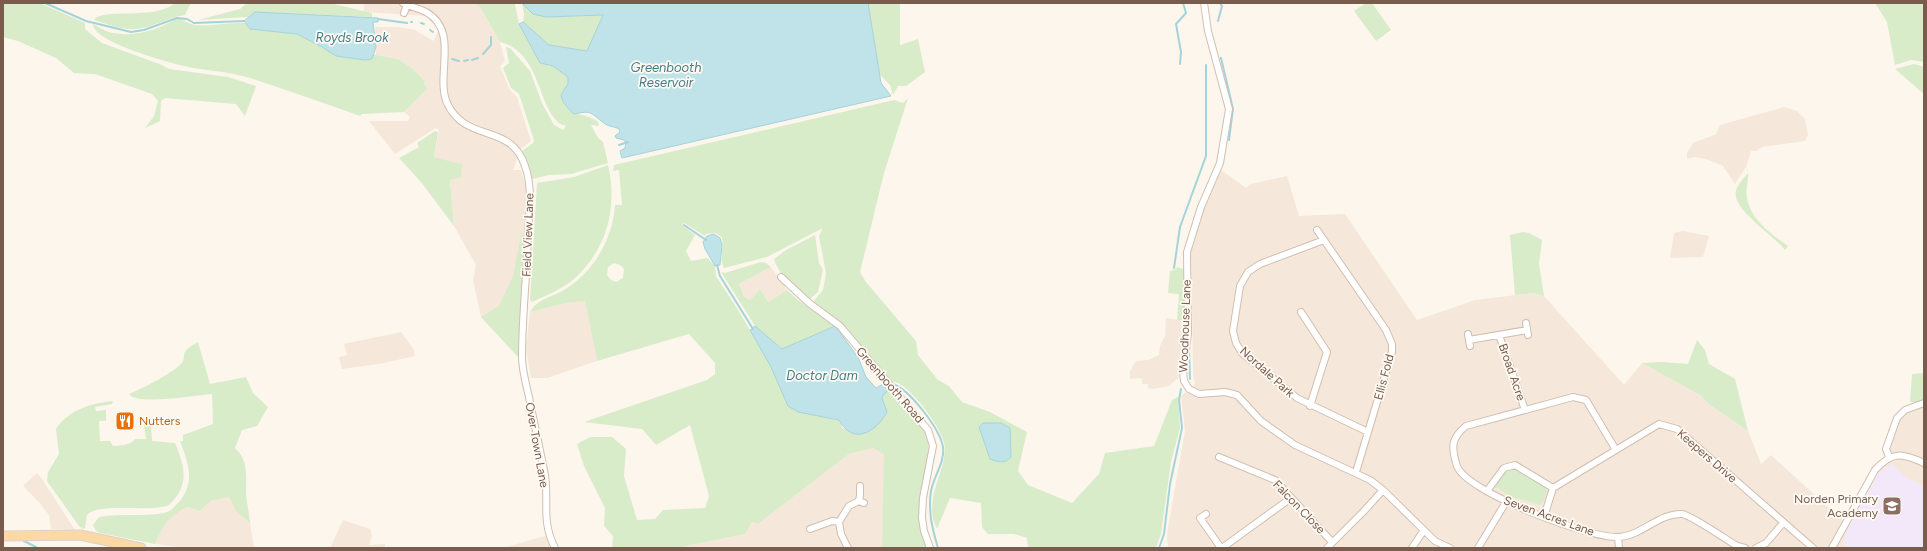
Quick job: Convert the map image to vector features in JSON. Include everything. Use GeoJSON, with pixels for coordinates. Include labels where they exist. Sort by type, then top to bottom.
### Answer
{"type":"FeatureCollection","features":[{"type":"Feature","properties":{"kind":"main road"},"geometry":{"type":"LineString","coordinates":[[3,536],[80,535],[141,548]]}},
{"type":"Feature","properties":{"kind":"street","name":"Woodhouse Lane"},"geometry":{"type":"LineString","coordinates":[[1204,3],[1208,31],[1229,109],[1220,163],[1201,207],[1187,252],[1188,334],[1183,370],[1184,381],[1189,389],[1199,394],[1225,392],[1233,393],[1261,421],[1296,445],[1330,462],[1356,472],[1383,490],[1435,541],[1450,548]]}},
{"type":"Feature","properties":{"kind":"street"},"geometry":{"type":"LineString","coordinates":[[404,13],[405,4]]}},
{"type":"Feature","properties":{"kind":"street","name":"Field View Lane"},"geometry":{"type":"LineString","coordinates":[[405,4],[426,12],[437,20],[442,29],[445,44],[443,86],[448,103],[457,117],[474,130],[506,140],[519,153],[525,166],[530,193],[523,366]]}},
{"type":"Feature","properties":{"kind":"street","name":"Ellis Fold"},"geometry":{"type":"LineString","coordinates":[[1317,230],[1386,330],[1392,344],[1392,352],[1356,472]]}},
{"type":"Feature","properties":{"kind":"street","name":"Nordale Park"},"geometry":{"type":"LineString","coordinates":[[1324,240],[1260,264],[1248,272],[1240,286],[1233,331],[1236,342],[1242,353],[1283,388],[1310,406],[1368,432]]}},
{"type":"Feature","properties":{"kind":"street","name":"Greenbooth Road"},"geometry":{"type":"LineString","coordinates":[[781,276],[809,303],[840,326],[928,430],[933,446],[923,498],[924,531],[930,548]]}},
{"type":"Feature","properties":{"kind":"street","name":"Nordale Park"},"geometry":{"type":"LineString","coordinates":[[1299,322],[1303,315],[1327,352],[1310,406]]}},
{"type":"Feature","properties":{"kind":"street","name":"Broad Acre"},"geometry":{"type":"LineString","coordinates":[[1469,340],[1527,330]]}},
{"type":"Feature","properties":{"kind":"street","name":"Broad Acre"},"geometry":{"type":"LineString","coordinates":[[1499,335],[1525,410]]}},
{"type":"Feature","properties":{"kind":"street","name":"Over Town Lane"},"geometry":{"type":"LineString","coordinates":[[523,366],[545,477],[545,515],[551,540],[555,548]]}},
{"type":"Feature","properties":{"kind":"street","name":"Seven Acres Lane"},"geometry":{"type":"LineString","coordinates":[[1616,450],[1586,400],[1572,397],[1466,426],[1456,434],[1454,456],[1458,469],[1468,479],[1506,502],[1544,517],[1600,535],[1618,538],[1637,532],[1669,514],[1684,514],[1737,546],[1745,548]]}},
{"type":"Feature","properties":{"kind":"street"},"geometry":{"type":"LineString","coordinates":[[1886,459],[1886,449],[1896,418],[1905,410],[1924,403]]}},
{"type":"Feature","properties":{"kind":"street","name":"Keepers Drive"},"geometry":{"type":"LineString","coordinates":[[1553,488],[1659,424],[1677,429],[1813,548]]}},
{"type":"Feature","properties":{"kind":"street"},"geometry":{"type":"LineString","coordinates":[[1832,548],[1875,470],[1886,459],[1901,455],[1924,463]]}},
{"type":"Feature","properties":{"kind":"street","name":"Falcon Close"},"geometry":{"type":"LineString","coordinates":[[1219,456],[1275,480],[1332,542]]}},
{"type":"Feature","properties":{"kind":"street"},"geometry":{"type":"LineString","coordinates":[[1488,491],[1504,468],[1515,465],[1553,488],[1544,517]]}},
{"type":"Feature","properties":{"kind":"street"},"geometry":{"type":"LineString","coordinates":[[848,548],[841,534],[839,522],[849,506],[861,502],[860,486]]}},
{"type":"Feature","properties":{"kind":"street"},"geometry":{"type":"LineString","coordinates":[[1327,548],[1383,490]]}},
{"type":"Feature","properties":{"kind":"street"},"geometry":{"type":"LineString","coordinates":[[1206,514],[1200,518],[1222,548],[1291,498]]}},
{"type":"Feature","properties":{"kind":"street"},"geometry":{"type":"LineString","coordinates":[[1478,548],[1506,502]]}},
{"type":"Feature","properties":{"kind":"street"},"geometry":{"type":"LineString","coordinates":[[810,529],[832,521],[839,522]]}},
{"type":"Feature","properties":{"kind":"street"},"geometry":{"type":"LineString","coordinates":[[1756,548],[1766,543],[1783,523]]}},
{"type":"Feature","properties":{"kind":"street"},"geometry":{"type":"LineString","coordinates":[[1412,548],[1424,530]]}},
{"type":"Feature","properties":{"kind":"street"},"geometry":{"type":"LineString","coordinates":[[1618,538],[1618,548]]}},
{"type":"Feature","properties":{"kind":"shaded area"},"geometry":{"type":"Polygon","coordinates":[[[364,3],[473,3],[480,7],[500,42],[505,61],[500,67],[510,90],[517,97],[531,141],[521,149],[513,170],[521,170],[526,188],[519,358],[481,317],[473,280],[476,265],[454,226],[450,180],[462,164],[434,157],[439,130],[436,128],[395,154],[369,121],[408,121],[410,117],[404,112],[427,89],[424,84],[425,81],[413,69],[398,59],[376,55],[375,27],[398,27],[415,30],[434,41],[439,28],[426,16],[364,12],[364,3]]]}},
{"type":"Feature","properties":{"kind":"shaded area"},"geometry":{"type":"Polygon","coordinates":[[[1784,107],[1797,111],[1805,119],[1808,135],[1805,141],[1762,147],[1756,151],[1751,151],[1746,167],[1735,184],[1723,166],[1706,159],[1695,157],[1687,159],[1687,153],[1693,143],[1716,134],[1720,125],[1784,107]]]}},
{"type":"Feature","properties":{"kind":"shaded area"},"geometry":{"type":"Polygon","coordinates":[[[1221,170],[1246,188],[1251,184],[1287,176],[1299,216],[1345,214],[1417,320],[1475,300],[1533,293],[1544,296],[1624,385],[1642,363],[1700,395],[1710,405],[1748,431],[1761,464],[1771,455],[1840,518],[1850,525],[1879,472],[1898,422],[1906,412],[1924,406],[1924,548],[1168,548],[1167,534],[1185,430],[1181,396],[1195,384],[1193,374],[1191,247],[1202,212],[1221,170]]]}},
{"type":"Feature","properties":{"kind":"shaded area"},"geometry":{"type":"Polygon","coordinates":[[[1683,231],[1709,236],[1703,257],[1670,258],[1674,233],[1683,231]]]}},
{"type":"Feature","properties":{"kind":"shaded area"},"geometry":{"type":"Polygon","coordinates":[[[771,267],[787,290],[768,302],[760,289],[750,300],[744,297],[739,284],[771,267]]]}},
{"type":"Feature","properties":{"kind":"shaded area"},"geometry":{"type":"Polygon","coordinates":[[[585,300],[597,361],[547,378],[531,378],[526,349],[530,312],[585,300]]]}},
{"type":"Feature","properties":{"kind":"shaded area"},"geometry":{"type":"Polygon","coordinates":[[[1166,318],[1184,321],[1178,378],[1169,386],[1153,389],[1148,388],[1148,384],[1142,384],[1142,378],[1130,379],[1130,371],[1136,361],[1148,360],[1159,355],[1160,346],[1165,336],[1166,318]]]}},
{"type":"Feature","properties":{"kind":"shaded area"},"geometry":{"type":"Polygon","coordinates":[[[401,332],[413,348],[415,356],[379,364],[342,369],[339,357],[347,355],[344,344],[401,332]]]}},
{"type":"Feature","properties":{"kind":"shaded area"},"geometry":{"type":"Polygon","coordinates":[[[873,448],[885,454],[882,548],[677,548],[745,534],[752,522],[758,524],[849,454],[873,448]]]}},
{"type":"Feature","properties":{"kind":"shaded area","name":"Norden Primary Academy"},"geometry":{"type":"Polygon","coordinates":[[[1892,464],[1905,476],[1924,487],[1924,548],[1851,548],[1843,544],[1848,529],[1879,472],[1892,464]]]}},
{"type":"Feature","properties":{"kind":"shaded area"},"geometry":{"type":"Polygon","coordinates":[[[37,473],[75,530],[51,529],[49,515],[39,502],[23,486],[37,473]]]}},
{"type":"Feature","properties":{"kind":"shaded area"},"geometry":{"type":"Polygon","coordinates":[[[246,485],[246,496],[254,548],[186,548],[155,544],[164,523],[180,510],[187,507],[200,511],[212,500],[246,485]]]}},
{"type":"Feature","properties":{"kind":"shaded area"},"geometry":{"type":"Polygon","coordinates":[[[343,520],[370,529],[372,536],[369,545],[385,544],[385,548],[330,548],[343,520]]]}},
{"type":"Feature","properties":{"kind":"shaded area"},"geometry":{"type":"Polygon","coordinates":[[[548,535],[552,548],[503,548],[548,535]]]}},
{"type":"Feature","properties":{"kind":"green space"},"geometry":{"type":"Polygon","coordinates":[[[3,3],[40,3],[85,23],[85,29],[102,43],[169,69],[228,77],[256,86],[245,116],[236,104],[165,98],[161,101],[160,121],[145,128],[154,116],[158,101],[152,94],[95,74],[74,73],[56,58],[18,41],[3,37],[3,3]]]}},
{"type":"Feature","properties":{"kind":"green space"},"geometry":{"type":"Polygon","coordinates":[[[175,3],[191,3],[185,15],[174,17],[143,28],[124,29],[94,20],[99,16],[107,14],[155,11],[166,8],[175,3]]]}},
{"type":"Feature","properties":{"kind":"green space"},"geometry":{"type":"Polygon","coordinates":[[[247,3],[330,3],[372,13],[372,17],[255,12],[248,17],[198,20],[240,9],[247,3]]]}},
{"type":"Feature","properties":{"kind":"green space"},"geometry":{"type":"Polygon","coordinates":[[[473,3],[515,4],[519,24],[548,66],[553,66],[568,77],[568,84],[561,95],[566,108],[598,122],[599,126],[591,125],[598,138],[603,142],[608,163],[571,174],[549,175],[532,179],[522,151],[533,143],[534,140],[519,94],[511,88],[503,68],[509,63],[506,47],[510,48],[530,71],[542,103],[554,125],[563,130],[566,126],[557,121],[550,111],[533,71],[525,58],[514,48],[500,42],[480,7],[473,3]]]}},
{"type":"Feature","properties":{"kind":"green space"},"geometry":{"type":"Polygon","coordinates":[[[522,3],[533,14],[546,17],[603,15],[587,51],[549,45],[523,22],[524,15],[522,3]]]}},
{"type":"Feature","properties":{"kind":"green space"},"geometry":{"type":"Polygon","coordinates":[[[868,3],[900,3],[900,45],[918,39],[925,72],[906,86],[898,86],[893,95],[890,85],[879,74],[868,3]]]}},
{"type":"Feature","properties":{"kind":"green space"},"geometry":{"type":"Polygon","coordinates":[[[1366,3],[1372,3],[1391,30],[1376,41],[1354,11],[1366,3]]]}},
{"type":"Feature","properties":{"kind":"green space"},"geometry":{"type":"Polygon","coordinates":[[[1875,3],[1924,4],[1924,62],[1911,60],[1895,65],[1887,22],[1875,3]]]}},
{"type":"Feature","properties":{"kind":"green space"},"geometry":{"type":"Polygon","coordinates":[[[177,18],[195,25],[245,23],[250,29],[297,34],[336,56],[371,54],[398,59],[413,69],[425,81],[424,84],[427,89],[404,112],[362,114],[360,116],[250,78],[184,66],[148,56],[105,38],[96,31],[93,24],[105,31],[130,34],[155,29],[177,18]]]}},
{"type":"Feature","properties":{"kind":"green space"},"geometry":{"type":"Polygon","coordinates":[[[1914,64],[1924,67],[1924,94],[1895,69],[1914,64]]]}},
{"type":"Feature","properties":{"kind":"green space"},"geometry":{"type":"Polygon","coordinates":[[[908,98],[884,173],[860,272],[866,282],[916,341],[918,355],[938,380],[949,386],[962,402],[990,412],[1027,432],[1018,471],[1028,485],[1072,503],[1099,474],[1105,453],[1154,446],[1172,400],[1178,397],[1180,428],[1171,462],[1161,534],[1156,548],[1030,548],[1028,547],[1027,538],[1014,534],[988,534],[982,527],[981,503],[950,498],[937,529],[932,516],[932,504],[944,457],[944,442],[935,423],[912,394],[898,383],[890,381],[831,316],[812,303],[823,290],[826,273],[819,236],[823,228],[767,257],[724,268],[722,261],[722,237],[715,233],[706,234],[705,236],[684,223],[682,225],[695,235],[686,251],[691,261],[707,258],[715,266],[716,276],[740,313],[771,367],[788,406],[798,412],[839,420],[843,429],[887,412],[882,398],[888,391],[908,409],[916,419],[924,430],[928,439],[929,448],[919,505],[921,527],[926,548],[882,548],[884,454],[873,448],[849,454],[758,524],[752,522],[745,534],[677,548],[612,548],[613,536],[604,526],[605,508],[584,466],[577,444],[590,437],[612,437],[626,449],[624,476],[637,520],[655,519],[663,510],[705,508],[709,496],[690,425],[656,445],[642,429],[584,422],[707,380],[715,374],[715,363],[689,334],[597,361],[585,301],[566,303],[530,312],[536,304],[562,291],[583,276],[599,255],[610,231],[615,205],[622,205],[619,170],[613,171],[614,165],[894,100],[903,103],[908,98]],[[614,263],[608,267],[607,275],[611,280],[616,282],[623,278],[624,269],[620,265],[614,263]],[[983,423],[979,426],[990,459],[1011,457],[1011,450],[1001,423],[983,423]]]}},
{"type":"Feature","properties":{"kind":"green space"},"geometry":{"type":"Polygon","coordinates":[[[435,131],[438,132],[434,157],[462,164],[461,177],[450,180],[454,226],[421,182],[399,158],[419,147],[417,143],[435,131]]]}},
{"type":"Feature","properties":{"kind":"green space"},"geometry":{"type":"Polygon","coordinates":[[[608,165],[612,196],[610,211],[607,226],[595,254],[586,266],[570,282],[555,292],[532,302],[530,300],[537,183],[574,177],[608,165]]]}},
{"type":"Feature","properties":{"kind":"green space"},"geometry":{"type":"Polygon","coordinates":[[[1748,173],[1747,198],[1749,206],[1757,220],[1775,237],[1788,246],[1785,250],[1747,214],[1740,206],[1736,198],[1738,186],[1748,173]]]}},
{"type":"Feature","properties":{"kind":"green space"},"geometry":{"type":"Polygon","coordinates":[[[1523,232],[1529,233],[1542,240],[1539,264],[1544,296],[1533,293],[1515,295],[1510,235],[1523,232]]]}},
{"type":"Feature","properties":{"kind":"green space"},"geometry":{"type":"Polygon","coordinates":[[[525,233],[519,358],[481,317],[499,306],[513,276],[521,235],[525,233]]]}},
{"type":"Feature","properties":{"kind":"green space"},"geometry":{"type":"Polygon","coordinates":[[[815,235],[819,263],[823,270],[818,292],[809,300],[784,277],[774,259],[786,250],[815,235]]]}},
{"type":"Feature","properties":{"kind":"green space"},"geometry":{"type":"Polygon","coordinates":[[[761,262],[766,263],[771,267],[739,284],[744,297],[750,300],[760,289],[768,302],[787,290],[798,300],[835,326],[782,349],[755,326],[721,272],[725,273],[761,262]]]}},
{"type":"Feature","properties":{"kind":"green space"},"geometry":{"type":"Polygon","coordinates":[[[1177,267],[1184,269],[1184,321],[1177,320],[1179,294],[1168,293],[1170,271],[1176,269],[1177,267]]]}},
{"type":"Feature","properties":{"kind":"green space"},"geometry":{"type":"Polygon","coordinates":[[[1697,340],[1705,350],[1709,364],[1735,379],[1748,431],[1710,405],[1700,395],[1642,363],[1662,362],[1688,364],[1697,340]]]}},
{"type":"Feature","properties":{"kind":"green space"},"geometry":{"type":"Polygon","coordinates":[[[198,342],[210,384],[246,377],[253,393],[268,407],[257,426],[242,430],[235,448],[243,458],[245,464],[246,495],[250,523],[236,511],[229,497],[212,500],[200,511],[187,507],[175,514],[167,522],[155,544],[96,531],[93,525],[99,517],[115,515],[148,515],[166,512],[170,511],[183,497],[189,482],[189,474],[186,458],[180,441],[183,441],[183,435],[213,424],[212,394],[155,400],[134,397],[129,394],[174,370],[183,361],[186,350],[198,342]]]}},
{"type":"Feature","properties":{"kind":"green space"},"geometry":{"type":"Polygon","coordinates":[[[1924,373],[1924,402],[1910,402],[1912,374],[1924,373]]]}},
{"type":"Feature","properties":{"kind":"green space"},"geometry":{"type":"Polygon","coordinates":[[[113,401],[112,404],[95,407],[96,411],[106,410],[106,421],[99,421],[100,441],[110,441],[113,446],[128,444],[135,439],[146,439],[144,425],[151,424],[152,441],[175,443],[183,468],[183,483],[176,498],[169,505],[150,508],[113,508],[93,511],[87,515],[85,528],[83,529],[79,526],[47,481],[48,472],[59,454],[56,429],[61,422],[74,412],[89,406],[113,401]]]}},
{"type":"Feature","properties":{"kind":"green space"},"geometry":{"type":"Polygon","coordinates":[[[1515,466],[1546,487],[1545,496],[1540,505],[1509,496],[1496,487],[1495,484],[1505,468],[1515,466]]]}},
{"type":"Feature","properties":{"kind":"water","name":"Greenbooth Reservoir"},"geometry":{"type":"Polygon","coordinates":[[[522,3],[868,3],[881,83],[891,96],[622,158],[620,151],[625,148],[626,143],[624,140],[616,138],[615,136],[620,132],[619,129],[606,124],[591,113],[585,112],[574,114],[568,108],[561,95],[568,84],[568,77],[553,66],[540,63],[519,24],[523,22],[549,45],[587,51],[603,15],[546,17],[533,14],[522,3]]]}},
{"type":"Feature","properties":{"kind":"water","name":"Royds Brook"},"geometry":{"type":"Polygon","coordinates":[[[255,12],[378,18],[378,22],[373,22],[376,47],[372,59],[365,60],[336,56],[297,34],[250,29],[244,21],[255,12]]]}},
{"type":"Feature","properties":{"kind":"water"},"geometry":{"type":"Polygon","coordinates":[[[714,234],[720,238],[722,245],[720,265],[715,266],[705,249],[703,242],[707,236],[714,234]]]}},
{"type":"Feature","properties":{"kind":"water","name":"Doctor Dam"},"geometry":{"type":"Polygon","coordinates":[[[755,326],[782,349],[835,326],[858,357],[866,377],[876,388],[883,384],[888,391],[882,398],[887,412],[871,430],[857,434],[851,433],[839,420],[798,412],[788,406],[771,367],[750,330],[755,326]]]}},
{"type":"Feature","properties":{"kind":"water"},"geometry":{"type":"Polygon","coordinates":[[[983,423],[1001,423],[1010,428],[1011,457],[1006,461],[1001,462],[990,459],[979,427],[983,423]]]}},
{"type":"Feature","properties":{"kind":"waterway","name":"Royds Brook"},"geometry":{"type":"LineString","coordinates":[[45,3],[86,21],[131,32],[144,30],[177,18],[187,19],[194,23],[244,21]]}},
{"type":"Feature","properties":{"kind":"waterway"},"geometry":{"type":"LineString","coordinates":[[1180,64],[1181,52],[1176,24],[1186,13],[1183,3]]}},
{"type":"Feature","properties":{"kind":"waterway"},"geometry":{"type":"LineString","coordinates":[[1218,21],[1222,6],[1220,3]]}},
{"type":"Feature","properties":{"kind":"waterway"},"geometry":{"type":"LineString","coordinates":[[378,19],[407,23]]}},
{"type":"Feature","properties":{"kind":"waterway"},"geometry":{"type":"LineString","coordinates":[[483,54],[491,45],[491,37]]}},
{"type":"Feature","properties":{"kind":"waterway"},"geometry":{"type":"LineString","coordinates":[[472,60],[478,58]]}},
{"type":"Feature","properties":{"kind":"waterway"},"geometry":{"type":"LineString","coordinates":[[1221,58],[1233,109],[1229,140]]}},
{"type":"Feature","properties":{"kind":"waterway"},"geometry":{"type":"LineString","coordinates":[[452,59],[459,61]]}},
{"type":"Feature","properties":{"kind":"waterway"},"geometry":{"type":"LineString","coordinates":[[464,61],[468,60]]}},
{"type":"Feature","properties":{"kind":"waterway"},"geometry":{"type":"LineString","coordinates":[[1174,268],[1180,227],[1206,156],[1206,65]]}},
{"type":"Feature","properties":{"kind":"waterway"},"geometry":{"type":"LineString","coordinates":[[619,145],[628,142]]}},
{"type":"Feature","properties":{"kind":"waterway"},"geometry":{"type":"LineString","coordinates":[[684,225],[706,240]]}},
{"type":"Feature","properties":{"kind":"waterway"},"geometry":{"type":"LineString","coordinates":[[717,265],[720,276],[753,329]]}},
{"type":"Feature","properties":{"kind":"waterway"},"geometry":{"type":"LineString","coordinates":[[1189,347],[1190,379]]}},
{"type":"Feature","properties":{"kind":"waterway"},"geometry":{"type":"LineString","coordinates":[[893,384],[908,394],[916,402],[941,439],[943,447],[941,464],[932,485],[930,498],[931,520],[938,548]]}},
{"type":"Feature","properties":{"kind":"waterway"},"geometry":{"type":"LineString","coordinates":[[1159,548],[1164,534],[1170,484],[1182,428],[1179,400],[1181,389]]}},
{"type":"Feature","properties":{"kind":"waterway"},"geometry":{"type":"LineString","coordinates":[[24,541],[36,547]]}},
{"type":"Feature","properties":{"kind":"place","name":"Nutters"},"geometry":{"type":"Point","coordinates":[125,421]}},
{"type":"Feature","properties":{"kind":"place","name":"Norden Primary Academy"},"geometry":{"type":"Point","coordinates":[1892,506]}}]}
